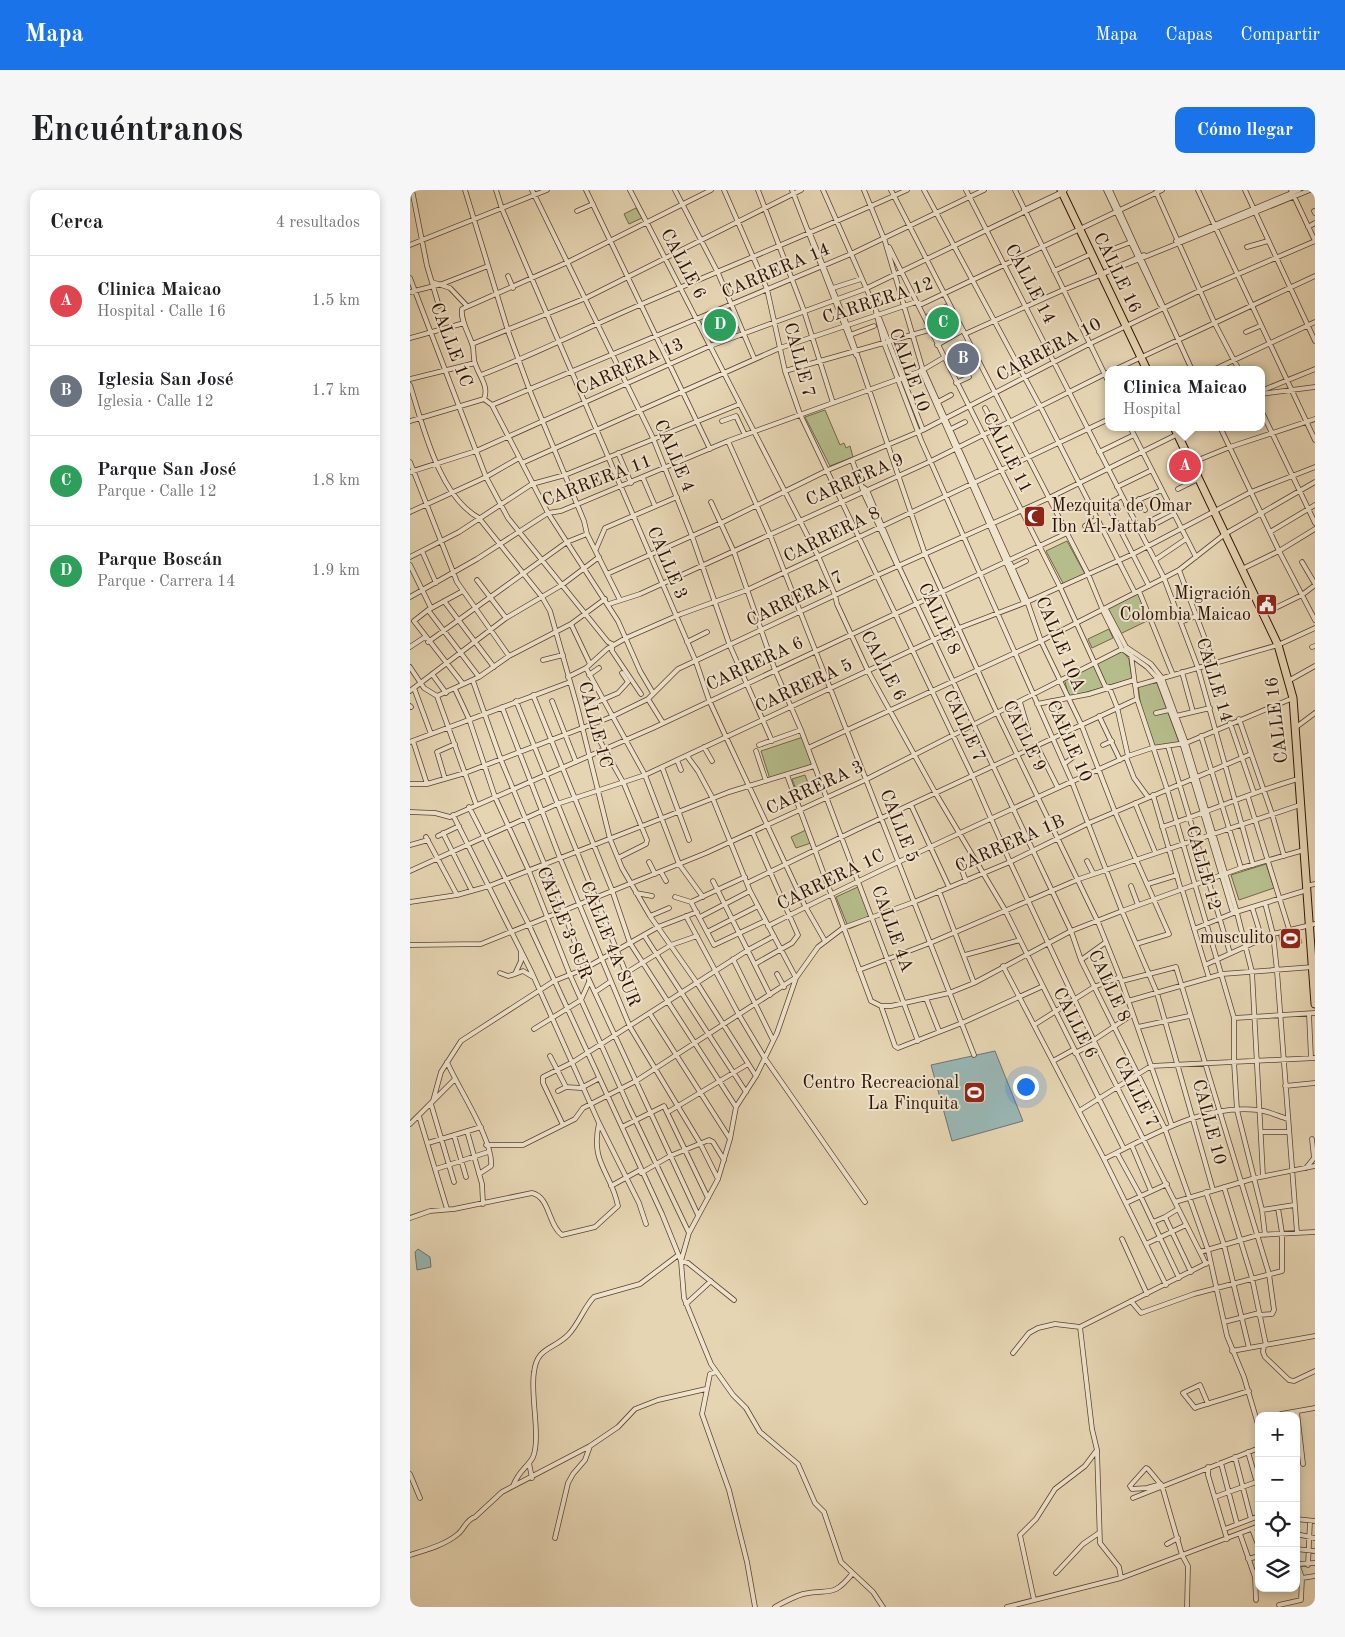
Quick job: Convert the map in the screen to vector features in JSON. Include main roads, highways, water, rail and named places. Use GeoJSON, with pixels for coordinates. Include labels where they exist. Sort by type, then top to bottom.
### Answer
{"type":"FeatureCollection","features":[{"type":"Feature","properties":{"kind":"highway","name":"CALLE 16"},"geometry":{"type":"LineString","coordinates":[[1062,191],[1145,366]]}},
{"type":"Feature","properties":{"kind":"highway","name":"CALLE 16"},"geometry":{"type":"LineString","coordinates":[[1176,431],[1264,614],[1278,645],[1290,680],[1293,698],[1306,888],[1312,924],[1315,1004]]}},
{"type":"Feature","properties":{"kind":"water","name":"Centro Recreacional La Finquita"},"geometry":{"type":"Polygon","coordinates":[[[995,1051],[1023,1121],[952,1141],[931,1065],[995,1051]]]}},
{"type":"Feature","properties":{"kind":"water"},"geometry":{"type":"Polygon","coordinates":[[[418,1249],[430,1257],[431,1267],[417,1270],[415,1252],[418,1249]]]}},
{"type":"Feature","properties":{"kind":"place","name":"Parque San José"},"geometry":{"type":"Point","coordinates":[943,323]}},
{"type":"Feature","properties":{"kind":"place","name":"Parque Boscán"},"geometry":{"type":"Point","coordinates":[720,325]}},
{"type":"Feature","properties":{"kind":"place","name":"Iglesia San José"},"geometry":{"type":"Point","coordinates":[963,359]}},
{"type":"Feature","properties":{"kind":"place","name":"Clinica Maicao"},"geometry":{"type":"Point","coordinates":[1185,466]}},
{"type":"Feature","properties":{"kind":"place","name":"Mezquita de Omar Ibn Al-Jattab"},"geometry":{"type":"Point","coordinates":[1035,516]}},
{"type":"Feature","properties":{"kind":"place","name":"Migración Colombia Maicao"},"geometry":{"type":"Point","coordinates":[1267,604]}},
{"type":"Feature","properties":{"kind":"place","name":"musculito"},"geometry":{"type":"Point","coordinates":[1290,938]}},
{"type":"Feature","properties":{"kind":"place","name":"Centro Recreacional La Finquita"},"geometry":{"type":"Point","coordinates":[975,1093]}}]}
